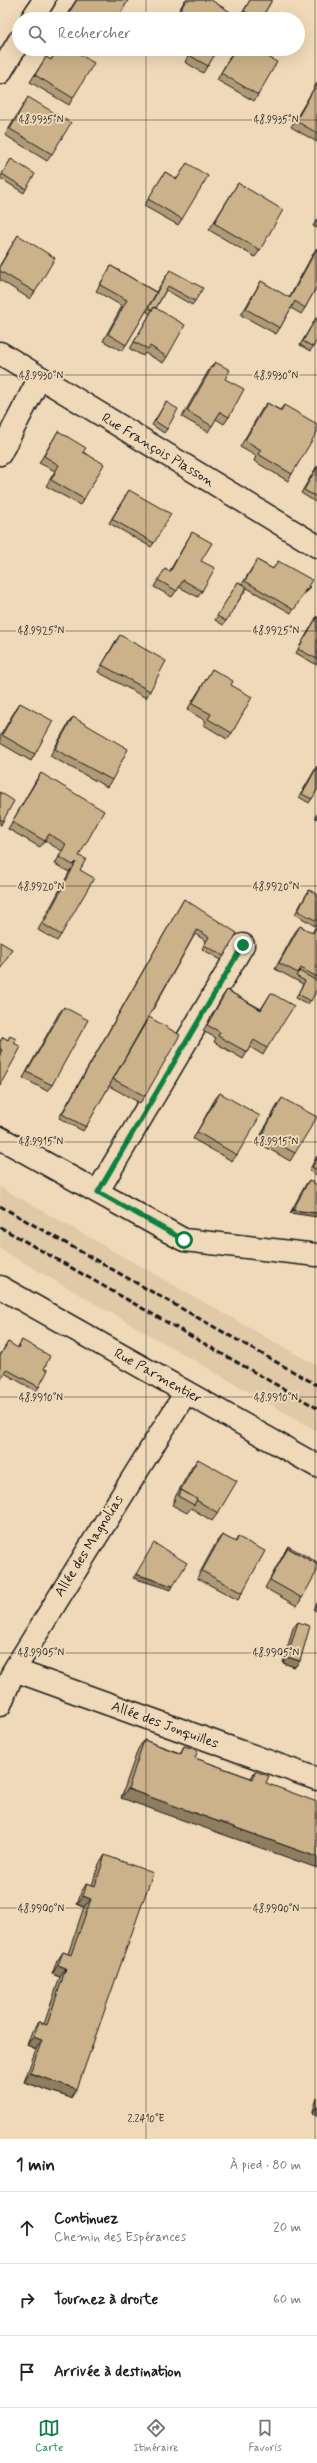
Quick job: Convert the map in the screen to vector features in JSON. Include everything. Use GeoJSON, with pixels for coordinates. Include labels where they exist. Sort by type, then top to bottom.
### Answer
{"type":"FeatureCollection","features":[{"type":"Feature","properties":{"kind":"street"},"geometry":{"type":"LineString","coordinates":[[36,12],[44,0]]}},
{"type":"Feature","properties":{"kind":"street"},"geometry":{"type":"LineString","coordinates":[[0,73],[12,53]]}},
{"type":"Feature","properties":{"kind":"street","name":"Rue François Plasson"},"geometry":{"type":"LineString","coordinates":[[0,353],[317,546]]}},
{"type":"Feature","properties":{"kind":"street"},"geometry":{"type":"LineString","coordinates":[[0,454],[40,377]]}},
{"type":"Feature","properties":{"kind":"street"},"geometry":{"type":"LineString","coordinates":[[98,1192],[243,945]]}},
{"type":"Feature","properties":{"kind":"street"},"geometry":{"type":"LineString","coordinates":[[0,1138],[184,1240],[317,1255]]}},
{"type":"Feature","properties":{"kind":"street","name":"Rue Parmentier"},"geometry":{"type":"LineString","coordinates":[[0,1287],[317,1466]]}},
{"type":"Feature","properties":{"kind":"street","name":"Allée des Magnolias"},"geometry":{"type":"LineString","coordinates":[[0,1705],[14,1670],[186,1392]]}},
{"type":"Feature","properties":{"kind":"street","name":"Allée des Jonquilles"},"geometry":{"type":"LineString","coordinates":[[14,1670],[317,1779]]}},
{"type":"Feature","properties":{"kind":"shaded area"},"geometry":{"type":"Polygon","coordinates":[[[0,1187],[317,1366],[317,1431],[0,1249],[0,1187]]]}},
{"type":"Feature","properties":{"kind":"building"},"geometry":{"type":"Polygon","coordinates":[[[77,0],[128,0],[122,12],[69,12],[77,0]]]}},
{"type":"Feature","properties":{"kind":"building"},"geometry":{"type":"Polygon","coordinates":[[[186,0],[211,0],[230,12],[179,12],[186,0]]]}},
{"type":"Feature","properties":{"kind":"building"},"geometry":{"type":"Polygon","coordinates":[[[250,0],[272,0],[265,12],[244,11],[250,0]]]}},
{"type":"Feature","properties":{"kind":"building"},"geometry":{"type":"Polygon","coordinates":[[[54,56],[82,56],[94,63],[73,98],[35,75],[46,57],[51,60],[54,56]]]}},
{"type":"Feature","properties":{"kind":"building"},"geometry":{"type":"Polygon","coordinates":[[[191,56],[214,56],[208,66],[191,56]]]}},
{"type":"Feature","properties":{"kind":"building"},"geometry":{"type":"Polygon","coordinates":[[[231,56],[266,56],[277,62],[258,95],[221,73],[231,56]]]}},
{"type":"Feature","properties":{"kind":"building"},"geometry":{"type":"Polygon","coordinates":[[[317,83],[317,133],[296,121],[317,83]]]}},
{"type":"Feature","properties":{"kind":"building"},"geometry":{"type":"Polygon","coordinates":[[[28,97],[71,123],[52,154],[10,129],[28,97]]]}},
{"type":"Feature","properties":{"kind":"building"},"geometry":{"type":"Polygon","coordinates":[[[11,159],[35,174],[26,189],[2,174],[11,159]]]}},
{"type":"Feature","properties":{"kind":"building"},"geometry":{"type":"Polygon","coordinates":[[[187,163],[208,176],[182,219],[148,199],[165,172],[177,179],[187,163]]]}},
{"type":"Feature","properties":{"kind":"building"},"geometry":{"type":"Polygon","coordinates":[[[238,183],[283,210],[260,250],[214,223],[238,183]]]}},
{"type":"Feature","properties":{"kind":"building"},"geometry":{"type":"Polygon","coordinates":[[[18,235],[55,258],[35,292],[0,271],[0,266],[18,235]]]}},
{"type":"Feature","properties":{"kind":"building"},"geometry":{"type":"Polygon","coordinates":[[[317,248],[317,286],[305,308],[295,301],[280,328],[246,309],[261,281],[290,298],[317,248]]]}},
{"type":"Feature","properties":{"kind":"building"},"geometry":{"type":"Polygon","coordinates":[[[111,266],[157,293],[126,345],[108,334],[127,300],[100,285],[111,266]]]}},
{"type":"Feature","properties":{"kind":"building"},"geometry":{"type":"Polygon","coordinates":[[[170,270],[203,288],[195,301],[168,286],[156,308],[154,307],[152,310],[148,307],[170,270]]]}},
{"type":"Feature","properties":{"kind":"building"},"geometry":{"type":"Polygon","coordinates":[[[154,307],[185,325],[167,357],[150,346],[148,349],[134,342],[154,307]]]}},
{"type":"Feature","properties":{"kind":"building"},"geometry":{"type":"Polygon","coordinates":[[[316,318],[317,340],[313,347],[303,341],[316,318]]]}},
{"type":"Feature","properties":{"kind":"building"},"geometry":{"type":"Polygon","coordinates":[[[215,362],[230,370],[225,379],[244,389],[229,417],[220,412],[212,426],[187,411],[215,362]]]}},
{"type":"Feature","properties":{"kind":"building"},"geometry":{"type":"Polygon","coordinates":[[[166,402],[178,409],[167,429],[155,421],[166,402]]]}},
{"type":"Feature","properties":{"kind":"building"},"geometry":{"type":"Polygon","coordinates":[[[267,403],[281,411],[284,405],[317,424],[317,432],[292,474],[258,454],[261,450],[245,440],[267,403]]]}},
{"type":"Feature","properties":{"kind":"building"},"geometry":{"type":"Polygon","coordinates":[[[58,431],[86,448],[83,452],[104,464],[84,499],[51,480],[59,465],[44,456],[58,431]]]}},
{"type":"Feature","properties":{"kind":"building"},"geometry":{"type":"Polygon","coordinates":[[[317,467],[317,497],[304,490],[317,467]]]}},
{"type":"Feature","properties":{"kind":"building"},"geometry":{"type":"Polygon","coordinates":[[[129,490],[171,514],[154,543],[112,519],[129,490]]]}},
{"type":"Feature","properties":{"kind":"building"},"geometry":{"type":"Polygon","coordinates":[[[192,532],[212,543],[201,561],[215,568],[202,591],[183,580],[177,591],[158,580],[165,569],[170,572],[192,532]]]}},
{"type":"Feature","properties":{"kind":"building"},"geometry":{"type":"Polygon","coordinates":[[[257,560],[273,569],[278,561],[312,580],[308,586],[310,587],[306,589],[294,610],[245,581],[257,560]]]}},
{"type":"Feature","properties":{"kind":"building"},"geometry":{"type":"Polygon","coordinates":[[[238,582],[247,587],[226,621],[217,616],[238,582]]]}},
{"type":"Feature","properties":{"kind":"building"},"geometry":{"type":"Polygon","coordinates":[[[317,617],[317,659],[298,649],[317,617]]]}},
{"type":"Feature","properties":{"kind":"building"},"geometry":{"type":"Polygon","coordinates":[[[120,635],[166,661],[150,691],[102,665],[120,635]]]}},
{"type":"Feature","properties":{"kind":"building"},"geometry":{"type":"Polygon","coordinates":[[[212,669],[233,681],[231,685],[252,697],[232,733],[208,719],[211,714],[192,704],[212,669]]]}},
{"type":"Feature","properties":{"kind":"building"},"geometry":{"type":"Polygon","coordinates":[[[20,703],[53,721],[35,754],[2,735],[20,703]]]}},
{"type":"Feature","properties":{"kind":"building"},"geometry":{"type":"Polygon","coordinates":[[[73,717],[128,749],[112,780],[55,749],[73,717]]]}},
{"type":"Feature","properties":{"kind":"building"},"geometry":{"type":"Polygon","coordinates":[[[317,767],[317,790],[312,799],[302,794],[317,767]]]}},
{"type":"Feature","properties":{"kind":"building"},"geometry":{"type":"Polygon","coordinates":[[[41,773],[104,811],[79,856],[86,859],[80,870],[94,878],[61,935],[43,924],[76,862],[73,865],[59,857],[66,844],[49,834],[45,841],[12,822],[41,773]]]}},
{"type":"Feature","properties":{"kind":"building"},"geometry":{"type":"Polygon","coordinates":[[[0,792],[14,801],[3,821],[0,819],[0,792]]]}},
{"type":"Feature","properties":{"kind":"building"},"geometry":{"type":"Polygon","coordinates":[[[309,890],[317,894],[317,921],[298,911],[309,890]]]}},
{"type":"Feature","properties":{"kind":"building"},"geometry":{"type":"Polygon","coordinates":[[[184,899],[237,933],[224,956],[204,945],[209,937],[197,930],[86,1127],[62,1114],[184,899]]]}},
{"type":"Feature","properties":{"kind":"building"},"geometry":{"type":"Polygon","coordinates":[[[300,926],[313,933],[317,926],[317,977],[301,968],[298,973],[279,963],[300,926]]]}},
{"type":"Feature","properties":{"kind":"building"},"geometry":{"type":"Polygon","coordinates":[[[0,942],[12,949],[0,970],[0,942]]]}},
{"type":"Feature","properties":{"kind":"building"},"geometry":{"type":"Polygon","coordinates":[[[299,971],[317,981],[317,989],[311,1001],[298,994],[305,981],[296,976],[299,971]]]}},
{"type":"Feature","properties":{"kind":"building"},"geometry":{"type":"Polygon","coordinates":[[[227,990],[261,1010],[271,993],[294,1006],[267,1048],[254,1040],[247,1052],[218,1036],[220,1032],[207,1025],[227,990]]]}},
{"type":"Feature","properties":{"kind":"building"},"geometry":{"type":"Polygon","coordinates":[[[64,1007],[88,1020],[52,1085],[27,1072],[64,1007]]]}},
{"type":"Feature","properties":{"kind":"building"},"geometry":{"type":"Polygon","coordinates":[[[149,1017],[180,1035],[145,1096],[113,1079],[149,1017]]]}},
{"type":"Feature","properties":{"kind":"building"},"geometry":{"type":"Polygon","coordinates":[[[10,1036],[16,1039],[14,1043],[21,1047],[0,1085],[0,1054],[2,1050],[0,1048],[0,1042],[3,1037],[8,1040],[10,1036]]]}},
{"type":"Feature","properties":{"kind":"building"},"geometry":{"type":"Polygon","coordinates":[[[220,1093],[260,1116],[237,1155],[197,1132],[220,1093]]]}},
{"type":"Feature","properties":{"kind":"building"},"geometry":{"type":"Polygon","coordinates":[[[282,1098],[317,1117],[295,1153],[262,1135],[282,1098]]]}},
{"type":"Feature","properties":{"kind":"building"},"geometry":{"type":"Polygon","coordinates":[[[317,1157],[317,1170],[312,1167],[317,1157]]]}},
{"type":"Feature","properties":{"kind":"building"},"geometry":{"type":"Polygon","coordinates":[[[309,1180],[317,1185],[317,1213],[293,1210],[309,1180]]]}},
{"type":"Feature","properties":{"kind":"building"},"geometry":{"type":"Polygon","coordinates":[[[22,1340],[50,1356],[44,1369],[48,1370],[39,1387],[6,1369],[3,1377],[0,1375],[0,1356],[8,1342],[18,1348],[22,1340]]]}},
{"type":"Feature","properties":{"kind":"building"},"geometry":{"type":"Polygon","coordinates":[[[198,1459],[237,1481],[218,1513],[196,1500],[197,1499],[181,1490],[180,1491],[198,1459]]]}},
{"type":"Feature","properties":{"kind":"building"},"geometry":{"type":"Polygon","coordinates":[[[181,1490],[197,1499],[194,1505],[178,1496],[181,1490]]]}},
{"type":"Feature","properties":{"kind":"building"},"geometry":{"type":"Polygon","coordinates":[[[222,1535],[236,1542],[238,1537],[265,1551],[242,1593],[202,1571],[222,1535]]]}},
{"type":"Feature","properties":{"kind":"building"},"geometry":{"type":"Polygon","coordinates":[[[154,1543],[187,1563],[173,1586],[136,1574],[154,1543]]]}},
{"type":"Feature","properties":{"kind":"building"},"geometry":{"type":"Polygon","coordinates":[[[288,1546],[317,1562],[317,1564],[288,1548],[285,1552],[288,1546]]]}},
{"type":"Feature","properties":{"kind":"building"},"geometry":{"type":"Polygon","coordinates":[[[288,1548],[317,1564],[317,1571],[302,1598],[270,1580],[288,1548]]]}},
{"type":"Feature","properties":{"kind":"building"},"geometry":{"type":"Polygon","coordinates":[[[298,1622],[310,1626],[300,1661],[287,1657],[298,1622]]]}},
{"type":"Feature","properties":{"kind":"building"},"geometry":{"type":"Polygon","coordinates":[[[144,1740],[181,1754],[184,1746],[198,1750],[195,1758],[253,1779],[255,1771],[269,1776],[266,1783],[317,1802],[317,1857],[128,1789],[144,1740]]]}},
{"type":"Feature","properties":{"kind":"building"},"geometry":{"type":"Polygon","coordinates":[[[105,1855],[153,1873],[77,2089],[30,2073],[42,2040],[33,2037],[39,2022],[47,2025],[66,1968],[58,1965],[63,1952],[71,1955],[91,1899],[83,1896],[87,1883],[95,1886],[105,1855]]]}},
{"type":"Feature","properties":{"kind":"railway"},"geometry":{"type":"LineString","coordinates":[[0,1206],[317,1385]]}},
{"type":"Feature","properties":{"kind":"railway"},"geometry":{"type":"LineString","coordinates":[[0,1227],[317,1408]]}},
{"type":"Feature","properties":{"kind":"route"},"geometry":{"type":"LineString","coordinates":[[184,1240],[98,1192],[243,945]]}}]}
